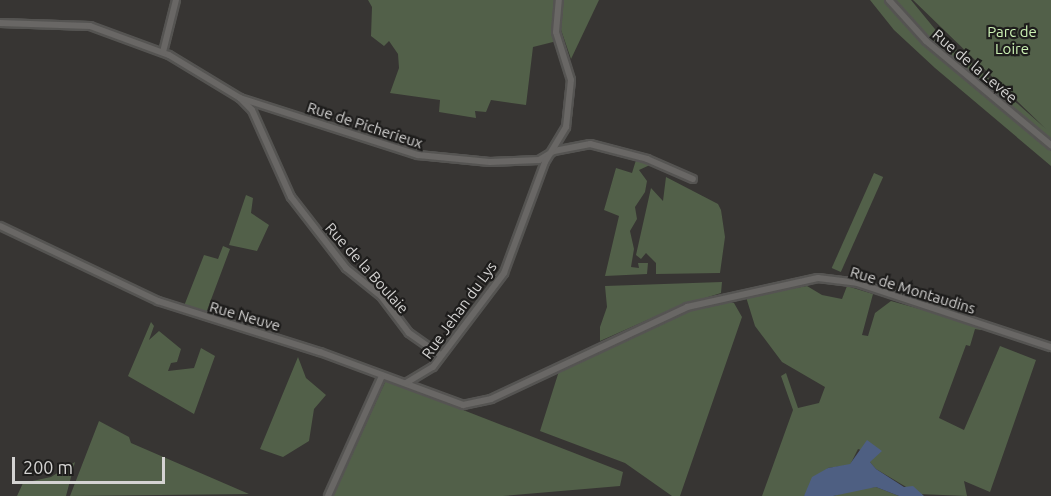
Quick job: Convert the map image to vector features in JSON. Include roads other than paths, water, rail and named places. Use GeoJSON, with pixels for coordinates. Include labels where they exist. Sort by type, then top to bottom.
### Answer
{"type":"FeatureCollection","features":[{"type":"Feature","properties":{"kind":"street"},"geometry":{"type":"LineString","coordinates":[[163,52],[176,0]]}},
{"type":"Feature","properties":{"kind":"street","name":"Rue Jehan du Lys"},"geometry":{"type":"LineString","coordinates":[[406,383],[426,374],[504,273],[545,162],[554,150],[567,121],[570,80],[556,32],[559,0]]}},
{"type":"Feature","properties":{"kind":"street","name":"Rue de la Levée"},"geometry":{"type":"LineString","coordinates":[[890,0],[926,41],[1051,145]]}},
{"type":"Feature","properties":{"kind":"street","name":"Rue de la Boulaie"},"geometry":{"type":"LineString","coordinates":[[0,23],[90,26],[163,52],[240,98],[253,112],[278,177],[291,198],[346,267],[381,296],[409,333],[441,355]]}},
{"type":"Feature","properties":{"kind":"street","name":"Rue de Picherieux"},"geometry":{"type":"LineString","coordinates":[[240,98],[261,103],[392,149],[439,159],[539,160],[554,150],[590,144],[647,159],[693,179]]}},
{"type":"Feature","properties":{"kind":"street"},"geometry":{"type":"LineString","coordinates":[[253,112],[261,103]]}},
{"type":"Feature","properties":{"kind":"street","name":"Rue Neuve"},"geometry":{"type":"LineString","coordinates":[[0,226],[158,302],[292,343],[463,405],[491,399]]}},
{"type":"Feature","properties":{"kind":"street","name":"Rue de Montaudins"},"geometry":{"type":"LineString","coordinates":[[491,399],[618,337],[687,307],[730,295],[805,280],[837,279],[1051,347]]}},
{"type":"Feature","properties":{"kind":"street"},"geometry":{"type":"LineString","coordinates":[[328,496],[382,376]]}},
{"type":"Feature","properties":{"kind":"water"},"geometry":{"type":"Polygon","coordinates":[[[867,440],[882,451],[870,462],[876,469],[904,487],[913,486],[924,496],[899,496],[876,487],[833,496],[804,496],[812,477],[828,468],[850,464],[867,440]]]}},
{"type":"Feature","properties":{"kind":"park label","name":"Parc de Loire"},"geometry":{"type":"Point","coordinates":[1012,40]}}]}
